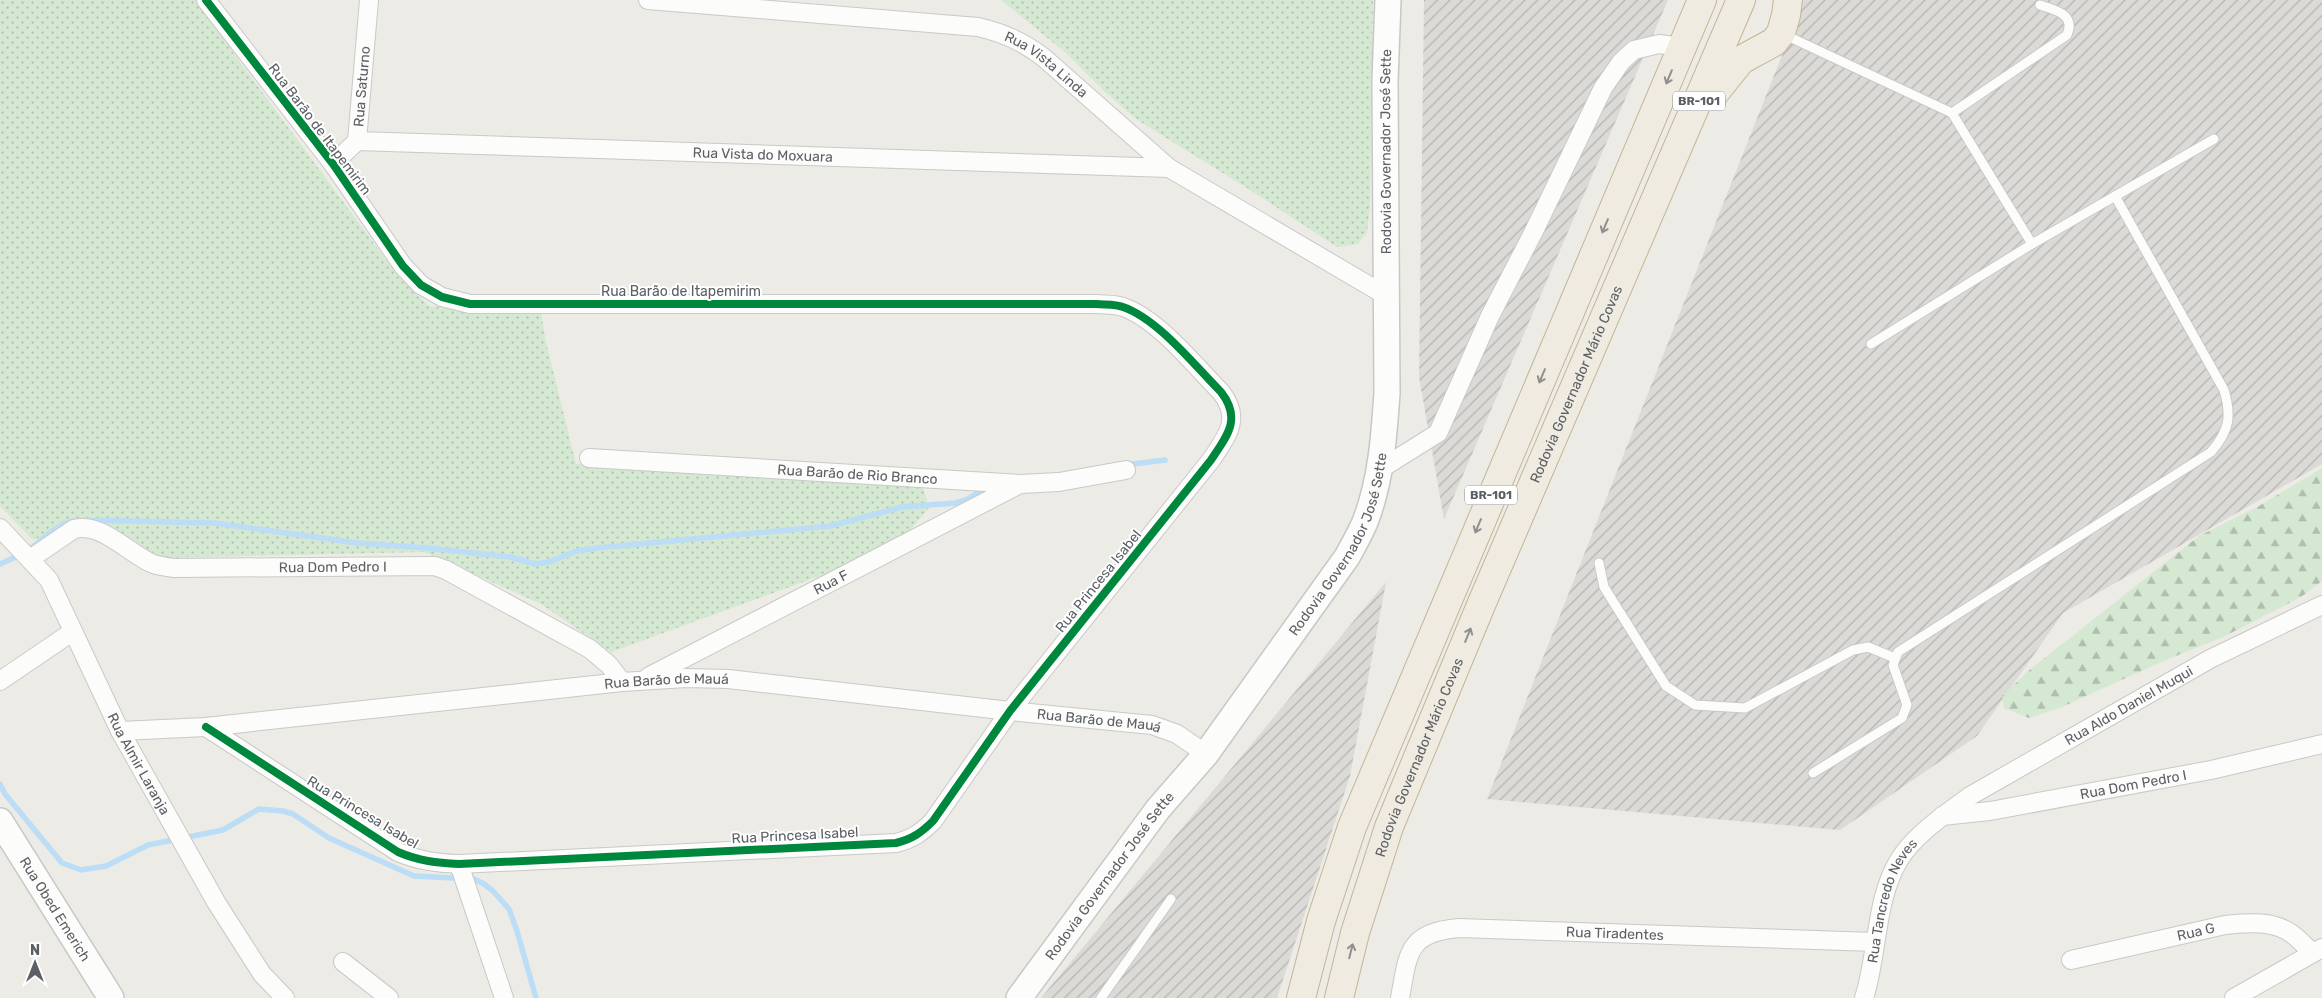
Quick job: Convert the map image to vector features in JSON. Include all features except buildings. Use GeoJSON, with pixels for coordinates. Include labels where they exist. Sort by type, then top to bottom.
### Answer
{"type":"FeatureCollection","features":[{"type":"Feature","properties":{"kind":"highway","name":"BR-101"},"geometry":{"type":"LineString","coordinates":[[1301,998],[1321,921],[1352,828],[1702,0]]}},
{"type":"Feature","properties":{"kind":"highway"},"geometry":{"type":"LineString","coordinates":[[1716,0],[1718,15],[1737,44],[1752,49],[1770,40]]}},
{"type":"Feature","properties":{"kind":"highway","name":"Rodovia Governador Mário Covas"},"geometry":{"type":"LineString","coordinates":[[1339,998],[1355,933],[1389,827],[1481,605],[1670,170],[1741,0]]}},
{"type":"Feature","properties":{"kind":"highway"},"geometry":{"type":"LineString","coordinates":[[1670,170],[1716,89],[1741,60],[1770,40],[1788,0]]}},
{"type":"Feature","properties":{"kind":"main road","name":"Rodovia Governador José Sette"},"geometry":{"type":"LineString","coordinates":[[1019,998],[1158,809],[1206,754],[1347,557],[1365,523],[1379,470],[1384,440],[1387,393],[1385,82],[1388,0]]}},
{"type":"Feature","properties":{"kind":"main road","name":"Rua Obed Emerich"},"geometry":{"type":"LineString","coordinates":[[0,821],[111,998]]}},
{"type":"Feature","properties":{"kind":"street","name":"Rua Barão de Itapemirim"},"geometry":{"type":"LineString","coordinates":[[206,0],[333,164],[404,266],[421,285],[442,298],[470,304],[1096,304],[1122,307],[1141,315],[1155,326],[1221,392],[1229,402],[1231,413],[1232,423],[1227,437]]}},
{"type":"Feature","properties":{"kind":"street","name":"Rua Saturno"},"geometry":{"type":"LineString","coordinates":[[333,164],[358,142],[369,0]]}},
{"type":"Feature","properties":{"kind":"street","name":"Rua Vista Linda"},"geometry":{"type":"LineString","coordinates":[[648,0],[978,27],[1005,34],[1024,42],[1043,56],[1169,168],[1385,295]]}},
{"type":"Feature","properties":{"kind":"street"},"geometry":{"type":"LineString","coordinates":[[1379,470],[1438,433],[1490,316],[1534,231],[1603,88],[1621,62],[1634,50],[1659,44],[1682,47]]}},
{"type":"Feature","properties":{"kind":"street","name":"Rua Vista do Moxuara"},"geometry":{"type":"LineString","coordinates":[[358,142],[1169,168]]}},
{"type":"Feature","properties":{"kind":"street","name":"Rua Princesa Isabel"},"geometry":{"type":"LineString","coordinates":[[206,727],[398,852],[418,860],[460,864],[896,843],[910,840],[922,832],[932,821],[1010,711],[1211,460],[1227,437]]}},
{"type":"Feature","properties":{"kind":"street","name":"Rua Barão de Rio Branco"},"geometry":{"type":"LineString","coordinates":[[588,458],[1020,484],[1059,482],[1126,470]]}},
{"type":"Feature","properties":{"kind":"street","name":"Rua F"},"geometry":{"type":"LineString","coordinates":[[643,679],[1020,484]]}},
{"type":"Feature","properties":{"kind":"street","name":"Rua Dom Pedro I"},"geometry":{"type":"LineString","coordinates":[[30,559],[74,529],[81,527],[96,530],[150,562],[174,568],[435,566],[590,649],[609,665],[622,682]]}},
{"type":"Feature","properties":{"kind":"street","name":"Rua Almir Laranja"},"geometry":{"type":"LineString","coordinates":[[0,528],[49,580],[120,731],[238,940],[262,974],[285,998]]}},
{"type":"Feature","properties":{"kind":"street","name":"Rua Aldo Daniel Muqui"},"geometry":{"type":"LineString","coordinates":[[1942,816],[1970,796],[2210,659],[2322,605]]}},
{"type":"Feature","properties":{"kind":"street"},"geometry":{"type":"LineString","coordinates":[[0,681],[72,632]]}},
{"type":"Feature","properties":{"kind":"street","name":"Rua Barão de Mauá"},"geometry":{"type":"LineString","coordinates":[[120,731],[206,727],[643,679],[728,679],[1152,725],[1177,734],[1206,754]]}},
{"type":"Feature","properties":{"kind":"street","name":"Rua Dom Pedro I"},"geometry":{"type":"LineString","coordinates":[[1942,816],[1990,811],[2211,770],[2322,744]]}},
{"type":"Feature","properties":{"kind":"street","name":"Rua Tancredo Neves"},"geometry":{"type":"LineString","coordinates":[[1864,998],[1888,888],[1899,860],[1942,816]]}},
{"type":"Feature","properties":{"kind":"street"},"geometry":{"type":"LineString","coordinates":[[460,864],[504,998]]}},
{"type":"Feature","properties":{"kind":"street","name":"Rua G"},"geometry":{"type":"LineString","coordinates":[[2072,960],[2225,925],[2250,923],[2274,926],[2292,933],[2317,950]]}},
{"type":"Feature","properties":{"kind":"street","name":"Rua Tiradentes"},"geometry":{"type":"LineString","coordinates":[[1400,998],[1408,958],[1415,944],[1425,935],[1442,929],[1459,928],[1876,942]]}},
{"type":"Feature","properties":{"kind":"street"},"geometry":{"type":"LineString","coordinates":[[2234,998],[2317,950]]}},
{"type":"Feature","properties":{"kind":"street"},"geometry":{"type":"LineString","coordinates":[[342,962],[389,998]]}},
{"type":"Feature","properties":{"kind":"lane"},"geometry":{"type":"LineString","coordinates":[[1952,112],[2067,35],[2070,24],[2068,18],[2062,13],[2040,5]]}},
{"type":"Feature","properties":{"kind":"lane"},"geometry":{"type":"LineString","coordinates":[[1770,40],[1952,112],[2032,244]]}},
{"type":"Feature","properties":{"kind":"lane"},"geometry":{"type":"LineString","coordinates":[[1871,344],[2032,244],[2214,139]]}},
{"type":"Feature","properties":{"kind":"lane"},"geometry":{"type":"LineString","coordinates":[[1813,773],[1902,718],[1907,705],[1894,671],[1895,658],[1898,652],[2211,452],[2222,439],[2228,424],[2229,407],[2224,390],[2115,196]]}},
{"type":"Feature","properties":{"kind":"lane"},"geometry":{"type":"LineString","coordinates":[[1599,563],[1604,587],[1666,686],[1695,705],[1745,708],[1853,650],[1868,647],[1895,658]]}},
{"type":"Feature","properties":{"kind":"lane"},"geometry":{"type":"LineString","coordinates":[[1101,998],[1171,899]]}},
{"type":"Feature","properties":{"kind":"shaded area"},"geometry":{"type":"Polygon","coordinates":[[[1424,0],[1668,0],[1444,519],[1419,377],[1424,0]]]}},
{"type":"Feature","properties":{"kind":"shaded area"},"geometry":{"type":"Polygon","coordinates":[[[1804,0],[2322,0],[2322,464],[2063,613],[1977,736],[1840,830],[1487,799],[1804,0]]]}},
{"type":"Feature","properties":{"kind":"shaded area"},"geometry":{"type":"Polygon","coordinates":[[[1386,582],[1350,776],[1277,998],[1041,998],[1386,582]]]}},
{"type":"Feature","properties":{"kind":"green space"},"geometry":{"type":"Polygon","coordinates":[[[0,0],[199,0],[234,54],[398,276],[429,306],[541,314],[576,464],[922,484],[929,508],[894,549],[611,652],[541,604],[424,552],[158,558],[93,516],[33,540],[0,506],[0,0]]]}},
{"type":"Feature","properties":{"kind":"green space"},"geometry":{"type":"Polygon","coordinates":[[[1001,0],[1373,0],[1370,206],[1367,232],[1358,244],[1337,247],[1255,193],[1136,119],[1103,90],[1066,53],[1001,0]]]}},
{"type":"Feature","properties":{"kind":"green space"},"geometry":{"type":"Polygon","coordinates":[[[2322,468],[2322,581],[2301,597],[2223,637],[2161,662],[2062,707],[2029,718],[2004,708],[2002,696],[2027,672],[2199,536],[2259,506],[2322,468]]]}},
{"type":"Feature","properties":{"kind":"waterway"},"geometry":{"type":"LineString","coordinates":[[1125,465],[1165,460]]}},
{"type":"Feature","properties":{"kind":"waterway"},"geometry":{"type":"LineString","coordinates":[[86,520],[215,523],[357,543],[511,557],[535,564],[549,562],[577,551],[597,548],[830,526],[902,507],[955,503],[966,500],[988,486]]}},
{"type":"Feature","properties":{"kind":"waterway"},"geometry":{"type":"LineString","coordinates":[[30,549],[62,525],[74,521]]}},
{"type":"Feature","properties":{"kind":"waterway"},"geometry":{"type":"LineString","coordinates":[[0,564],[22,554]]}},
{"type":"Feature","properties":{"kind":"waterway"},"geometry":{"type":"LineString","coordinates":[[0,784],[5,794],[62,863],[81,870],[106,866],[148,845],[223,830],[259,809],[283,811],[293,814],[329,838],[414,876],[474,879],[493,891],[509,909],[536,998]]}},
{"type":"Feature","properties":{"kind":"cycle path"},"geometry":{"type":"LineString","coordinates":[[206,0],[333,164],[403,266],[421,285],[442,297],[470,304],[1117,305],[1136,313],[1163,332],[1175,344],[1221,392],[1231,411],[1231,419],[1227,435],[1211,460],[1010,711],[933,821],[907,840],[896,843],[459,864],[428,861],[398,852],[206,727]]}}]}
